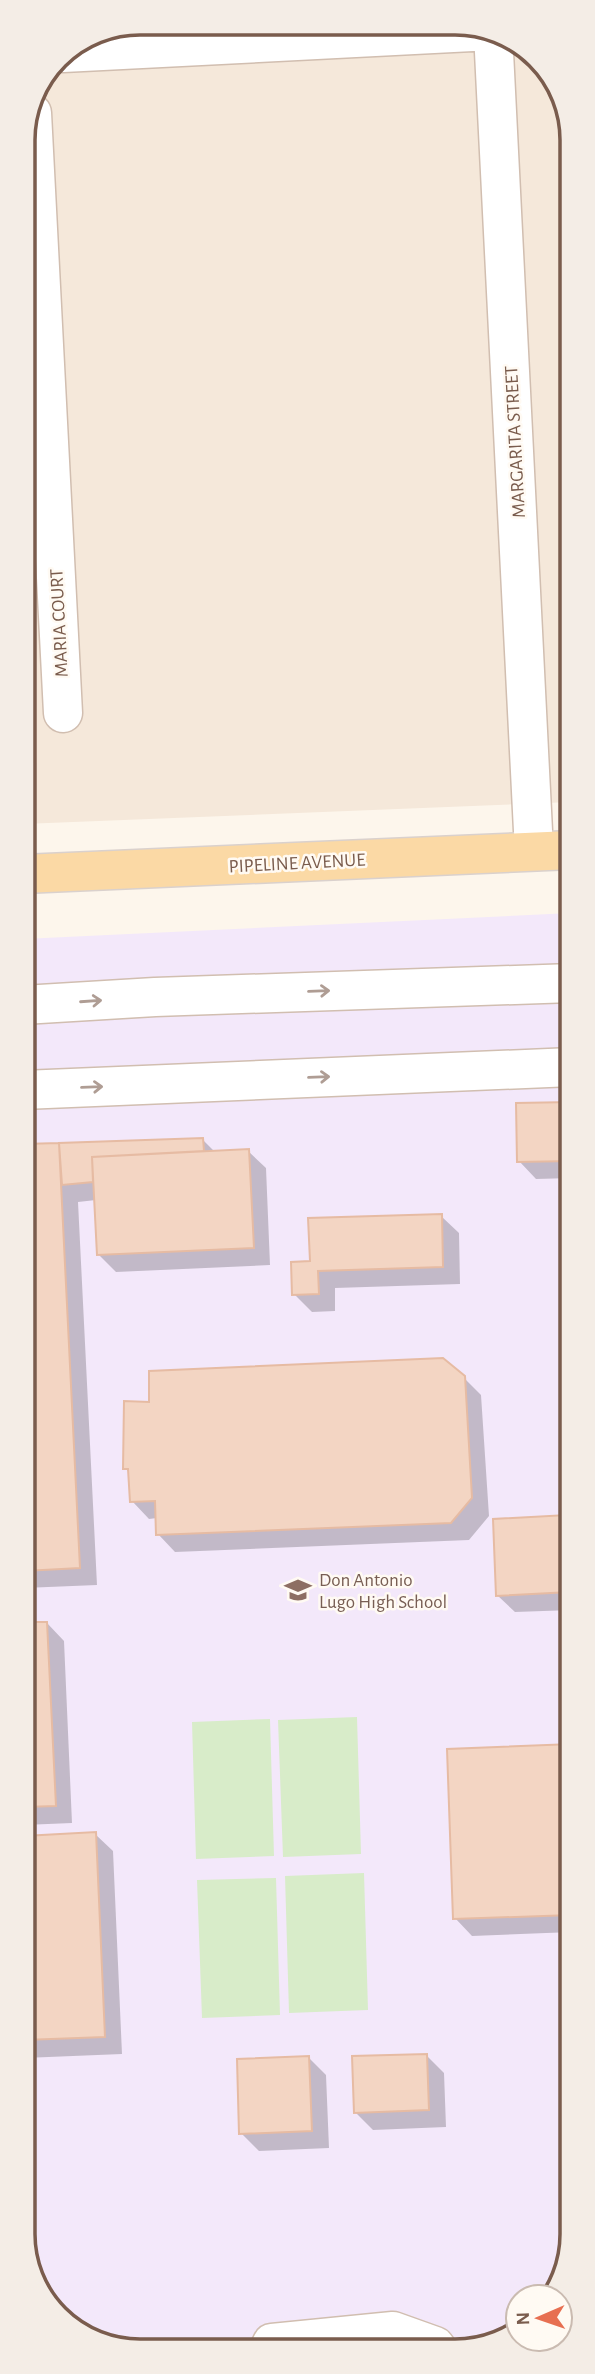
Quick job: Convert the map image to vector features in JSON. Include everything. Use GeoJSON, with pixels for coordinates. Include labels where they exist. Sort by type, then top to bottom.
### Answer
{"type":"FeatureCollection","features":[{"type":"Feature","properties":{"kind":"main road","name":"PIPELINE AVENUE"},"geometry":{"type":"LineString","coordinates":[[35,873],[560,850]]}},
{"type":"Feature","properties":{"kind":"street"},"geometry":{"type":"LineString","coordinates":[[83,52],[414,35]]}},
{"type":"Feature","properties":{"kind":"street","name":"MARGARITA STREET"},"geometry":{"type":"LineString","coordinates":[[493,42],[534,851]]}},
{"type":"Feature","properties":{"kind":"street","name":"MARIA COURT"},"geometry":{"type":"LineString","coordinates":[[35,171],[63,713]]}},
{"type":"Feature","properties":{"kind":"street"},"geometry":{"type":"LineString","coordinates":[[35,1004],[155,997],[560,983]]}},
{"type":"Feature","properties":{"kind":"street"},"geometry":{"type":"LineString","coordinates":[[35,1089],[560,1068]]}},
{"type":"Feature","properties":{"kind":"street"},"geometry":{"type":"LineString","coordinates":[[312,2339],[393,2331],[415,2339]]}},
{"type":"Feature","properties":{"kind":"shaded area"},"geometry":{"type":"Polygon","coordinates":[[[140,35],[455,35],[475,37],[508,49],[524,61],[542,82],[554,106],[560,140],[560,802],[35,824],[35,133],[46,94],[57,76],[87,49],[120,37],[140,35]]]}},
{"type":"Feature","properties":{"kind":"shaded area","name":"Don Antonio Lugo High School"},"geometry":{"type":"Polygon","coordinates":[[[560,914],[560,2241],[552,2274],[548,2283],[504,2283],[504,2327],[469,2338],[140,2339],[106,2333],[87,2325],[66,2308],[46,2280],[39,2261],[35,2234],[35,938],[560,914]]]}},
{"type":"Feature","properties":{"kind":"green space"},"geometry":{"type":"Polygon","coordinates":[[[357,1717],[361,1854],[283,1857],[278,1720],[357,1717]]]}},
{"type":"Feature","properties":{"kind":"green space"},"geometry":{"type":"Polygon","coordinates":[[[270,1719],[274,1856],[196,1859],[192,1722],[270,1719]]]}},
{"type":"Feature","properties":{"kind":"green space"},"geometry":{"type":"Polygon","coordinates":[[[364,1873],[368,2010],[289,2013],[285,1876],[364,1873]]]}},
{"type":"Feature","properties":{"kind":"green space"},"geometry":{"type":"Polygon","coordinates":[[[276,1878],[280,2015],[202,2018],[197,1880],[276,1878]]]}},
{"type":"Feature","properties":{"kind":"building"},"geometry":{"type":"Polygon","coordinates":[[[560,1102],[560,1161],[517,1162],[516,1103],[560,1102]]]}},
{"type":"Feature","properties":{"kind":"building"},"geometry":{"type":"Polygon","coordinates":[[[203,1138],[204,1151],[92,1157],[93,1182],[62,1185],[59,1143],[203,1138]]]}},
{"type":"Feature","properties":{"kind":"building"},"geometry":{"type":"Polygon","coordinates":[[[59,1143],[80,1568],[35,1570],[35,1144],[59,1143]]]}},
{"type":"Feature","properties":{"kind":"building"},"geometry":{"type":"Polygon","coordinates":[[[249,1149],[254,1248],[97,1255],[92,1157],[249,1149]]]}},
{"type":"Feature","properties":{"kind":"building"},"geometry":{"type":"Polygon","coordinates":[[[442,1214],[443,1267],[318,1271],[319,1294],[292,1295],[291,1262],[310,1261],[308,1218],[442,1214]]]}},
{"type":"Feature","properties":{"kind":"building"},"geometry":{"type":"Polygon","coordinates":[[[443,1358],[465,1376],[472,1498],[451,1523],[156,1535],[155,1501],[130,1502],[128,1469],[123,1469],[124,1401],[149,1402],[149,1371],[443,1358]]]}},
{"type":"Feature","properties":{"kind":"building"},"geometry":{"type":"Polygon","coordinates":[[[560,1515],[560,1593],[496,1596],[493,1519],[560,1515]]]}},
{"type":"Feature","properties":{"kind":"building"},"geometry":{"type":"Polygon","coordinates":[[[35,1622],[47,1622],[56,1806],[35,1807],[35,1622]]]}},
{"type":"Feature","properties":{"kind":"building"},"geometry":{"type":"Polygon","coordinates":[[[560,1744],[560,1915],[453,1919],[447,1749],[560,1744]]]}},
{"type":"Feature","properties":{"kind":"building"},"geometry":{"type":"Polygon","coordinates":[[[96,1832],[105,2037],[35,2040],[35,1835],[96,1832]]]}},
{"type":"Feature","properties":{"kind":"building"},"geometry":{"type":"Polygon","coordinates":[[[427,2054],[429,2110],[354,2113],[352,2056],[427,2054]]]}},
{"type":"Feature","properties":{"kind":"building"},"geometry":{"type":"Polygon","coordinates":[[[309,2056],[312,2131],[239,2134],[237,2059],[309,2056]]]}},
{"type":"Feature","properties":{"kind":"place","name":"Don Antonio Lugo High School"},"geometry":{"type":"Point","coordinates":[298,1590]}}]}
